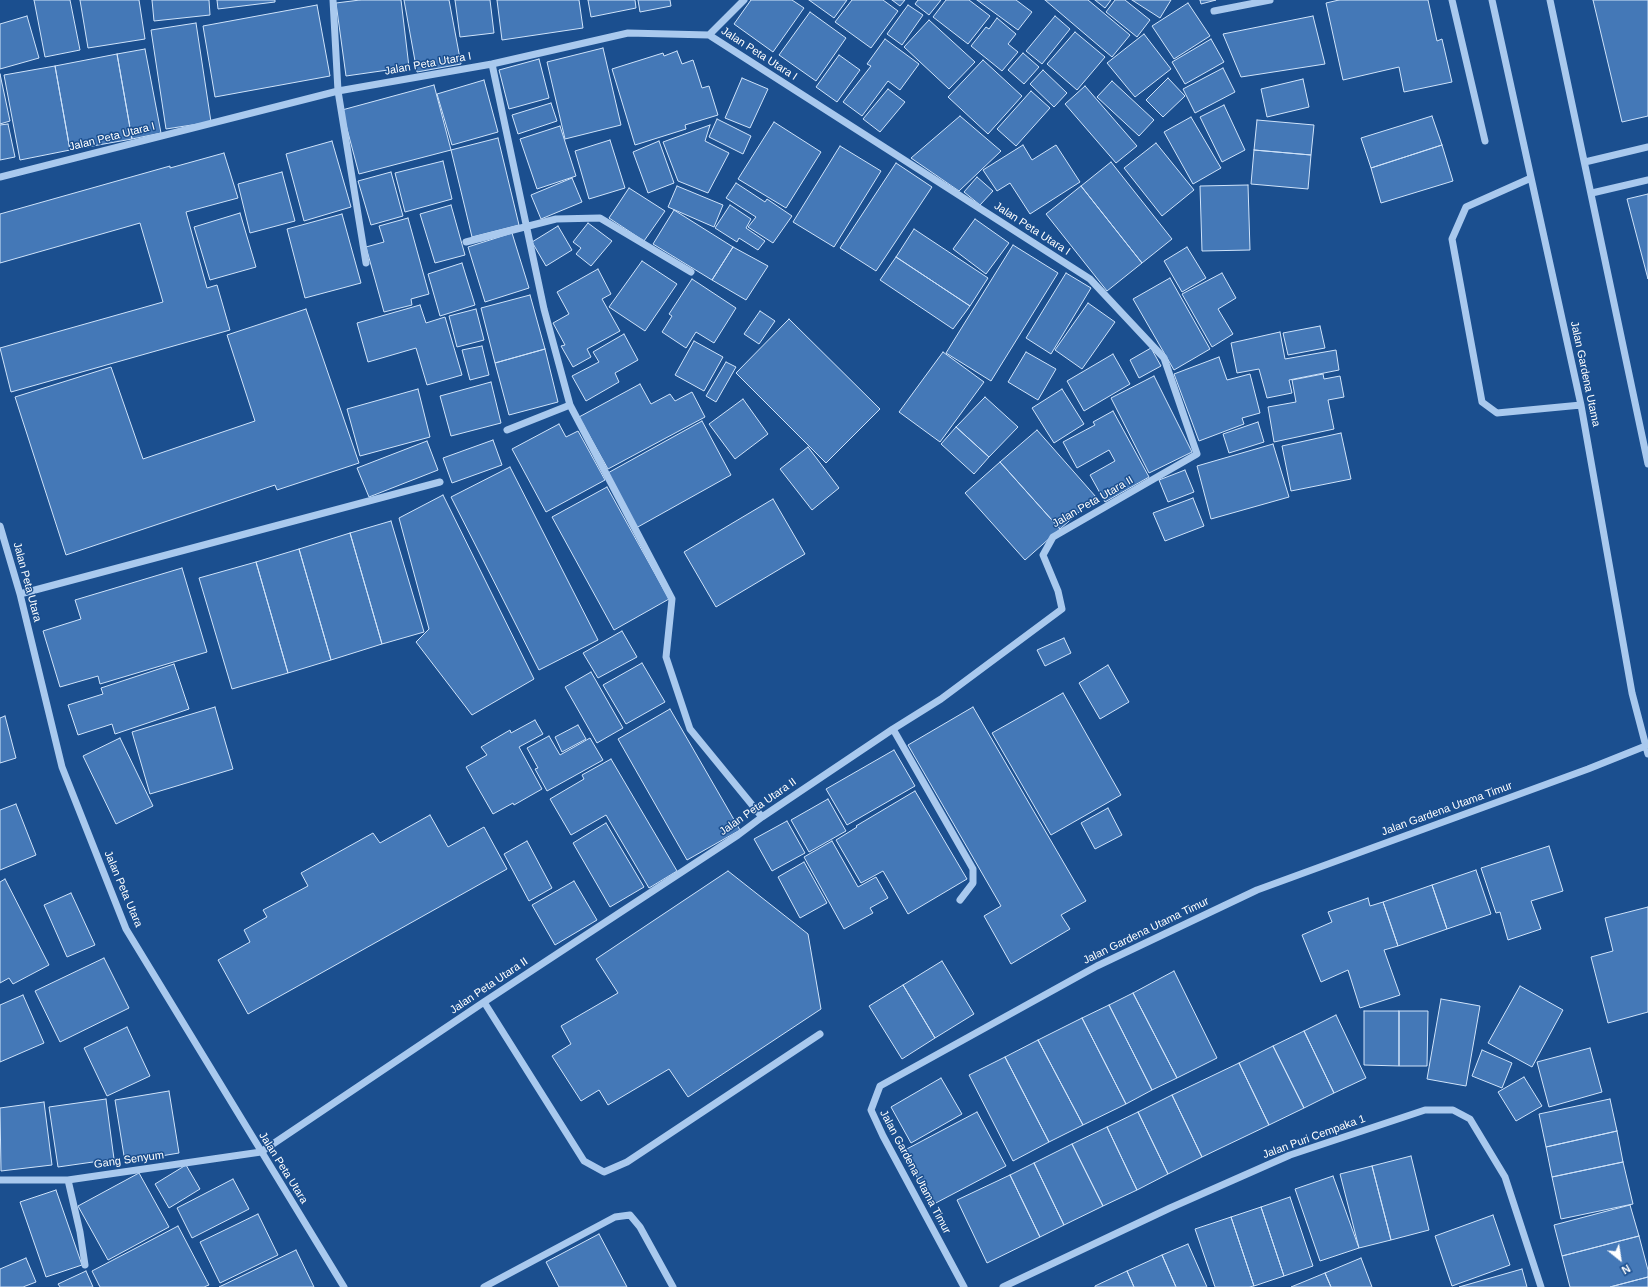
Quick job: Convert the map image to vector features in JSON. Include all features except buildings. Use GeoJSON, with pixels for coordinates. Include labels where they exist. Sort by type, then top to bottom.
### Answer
{"type":"FeatureCollection","features":[{"type":"Feature","properties":{"kind":"street"},"geometry":{"type":"LineString","coordinates":[[333,0],[338,91],[366,262]]}},
{"type":"Feature","properties":{"kind":"street"},"geometry":{"type":"LineString","coordinates":[[709,35],[744,0]]}},
{"type":"Feature","properties":{"kind":"street"},"geometry":{"type":"LineString","coordinates":[[1214,11],[1270,0]]}},
{"type":"Feature","properties":{"kind":"street"},"geometry":{"type":"LineString","coordinates":[[1452,0],[1485,141]]}},
{"type":"Feature","properties":{"kind":"street","name":"Jalan Gardena Utama"},"geometry":{"type":"LineString","coordinates":[[1492,0],[1581,405],[1632,693],[1647,745],[1648,754]]}},
{"type":"Feature","properties":{"kind":"street"},"geometry":{"type":"LineString","coordinates":[[1550,0],[1592,193],[1648,464]]}},
{"type":"Feature","properties":{"kind":"street","name":"Jalan Peta Utara I"},"geometry":{"type":"LineString","coordinates":[[0,177],[338,91],[492,64],[628,33],[709,35],[1090,279],[1164,358],[1197,454]]}},
{"type":"Feature","properties":{"kind":"street"},"geometry":{"type":"LineString","coordinates":[[492,64],[544,309],[570,405],[672,599],[666,657],[690,729],[762,817]]}},
{"type":"Feature","properties":{"kind":"street"},"geometry":{"type":"LineString","coordinates":[[1585,162],[1648,147]]}},
{"type":"Feature","properties":{"kind":"street"},"geometry":{"type":"LineString","coordinates":[[1530,178],[1466,207],[1452,238],[1482,402],[1498,413],[1581,405]]}},
{"type":"Feature","properties":{"kind":"street"},"geometry":{"type":"LineString","coordinates":[[1592,193],[1648,180]]}},
{"type":"Feature","properties":{"kind":"street"},"geometry":{"type":"LineString","coordinates":[[466,242],[556,219],[600,218],[691,272]]}},
{"type":"Feature","properties":{"kind":"street"},"geometry":{"type":"LineString","coordinates":[[507,430],[570,405]]}},
{"type":"Feature","properties":{"kind":"street","name":"Jalan Peta Utara II"},"geometry":{"type":"LineString","coordinates":[[261,1152],[484,1002],[738,835],[762,817],[893,729],[941,699],[1062,609],[1058,591],[1043,555],[1053,537],[1197,454]]}},
{"type":"Feature","properties":{"kind":"street"},"geometry":{"type":"LineString","coordinates":[[20,594],[440,482]]}},
{"type":"Feature","properties":{"kind":"street","name":"Jalan Peta Utara"},"geometry":{"type":"LineString","coordinates":[[0,526],[20,594],[62,768],[126,929],[344,1287]]}},
{"type":"Feature","properties":{"kind":"street"},"geometry":{"type":"LineString","coordinates":[[893,729],[974,869],[973,883],[960,900]]}},
{"type":"Feature","properties":{"kind":"street","name":"Jalan Gardena Utama Timur"},"geometry":{"type":"LineString","coordinates":[[964,1287],[883,1136],[871,1110],[880,1086],[1097,966],[1258,890],[1588,769],[1647,745]]}},
{"type":"Feature","properties":{"kind":"street"},"geometry":{"type":"LineString","coordinates":[[484,1002],[584,1161],[604,1172],[627,1162],[820,1034]]}},
{"type":"Feature","properties":{"kind":"street","name":"Jalan Puri Cempaka 1"},"geometry":{"type":"LineString","coordinates":[[1003,1287],[1170,1208],[1290,1155],[1425,1110],[1453,1110],[1470,1119],[1505,1177],[1541,1287]]}},
{"type":"Feature","properties":{"kind":"street","name":"Gang Senyum"},"geometry":{"type":"LineString","coordinates":[[0,1180],[68,1180],[261,1152]]}},
{"type":"Feature","properties":{"kind":"street"},"geometry":{"type":"LineString","coordinates":[[68,1180],[80,1232],[85,1265]]}},
{"type":"Feature","properties":{"kind":"street"},"geometry":{"type":"LineString","coordinates":[[484,1287],[615,1217],[630,1215],[640,1227],[673,1287]]}}]}
